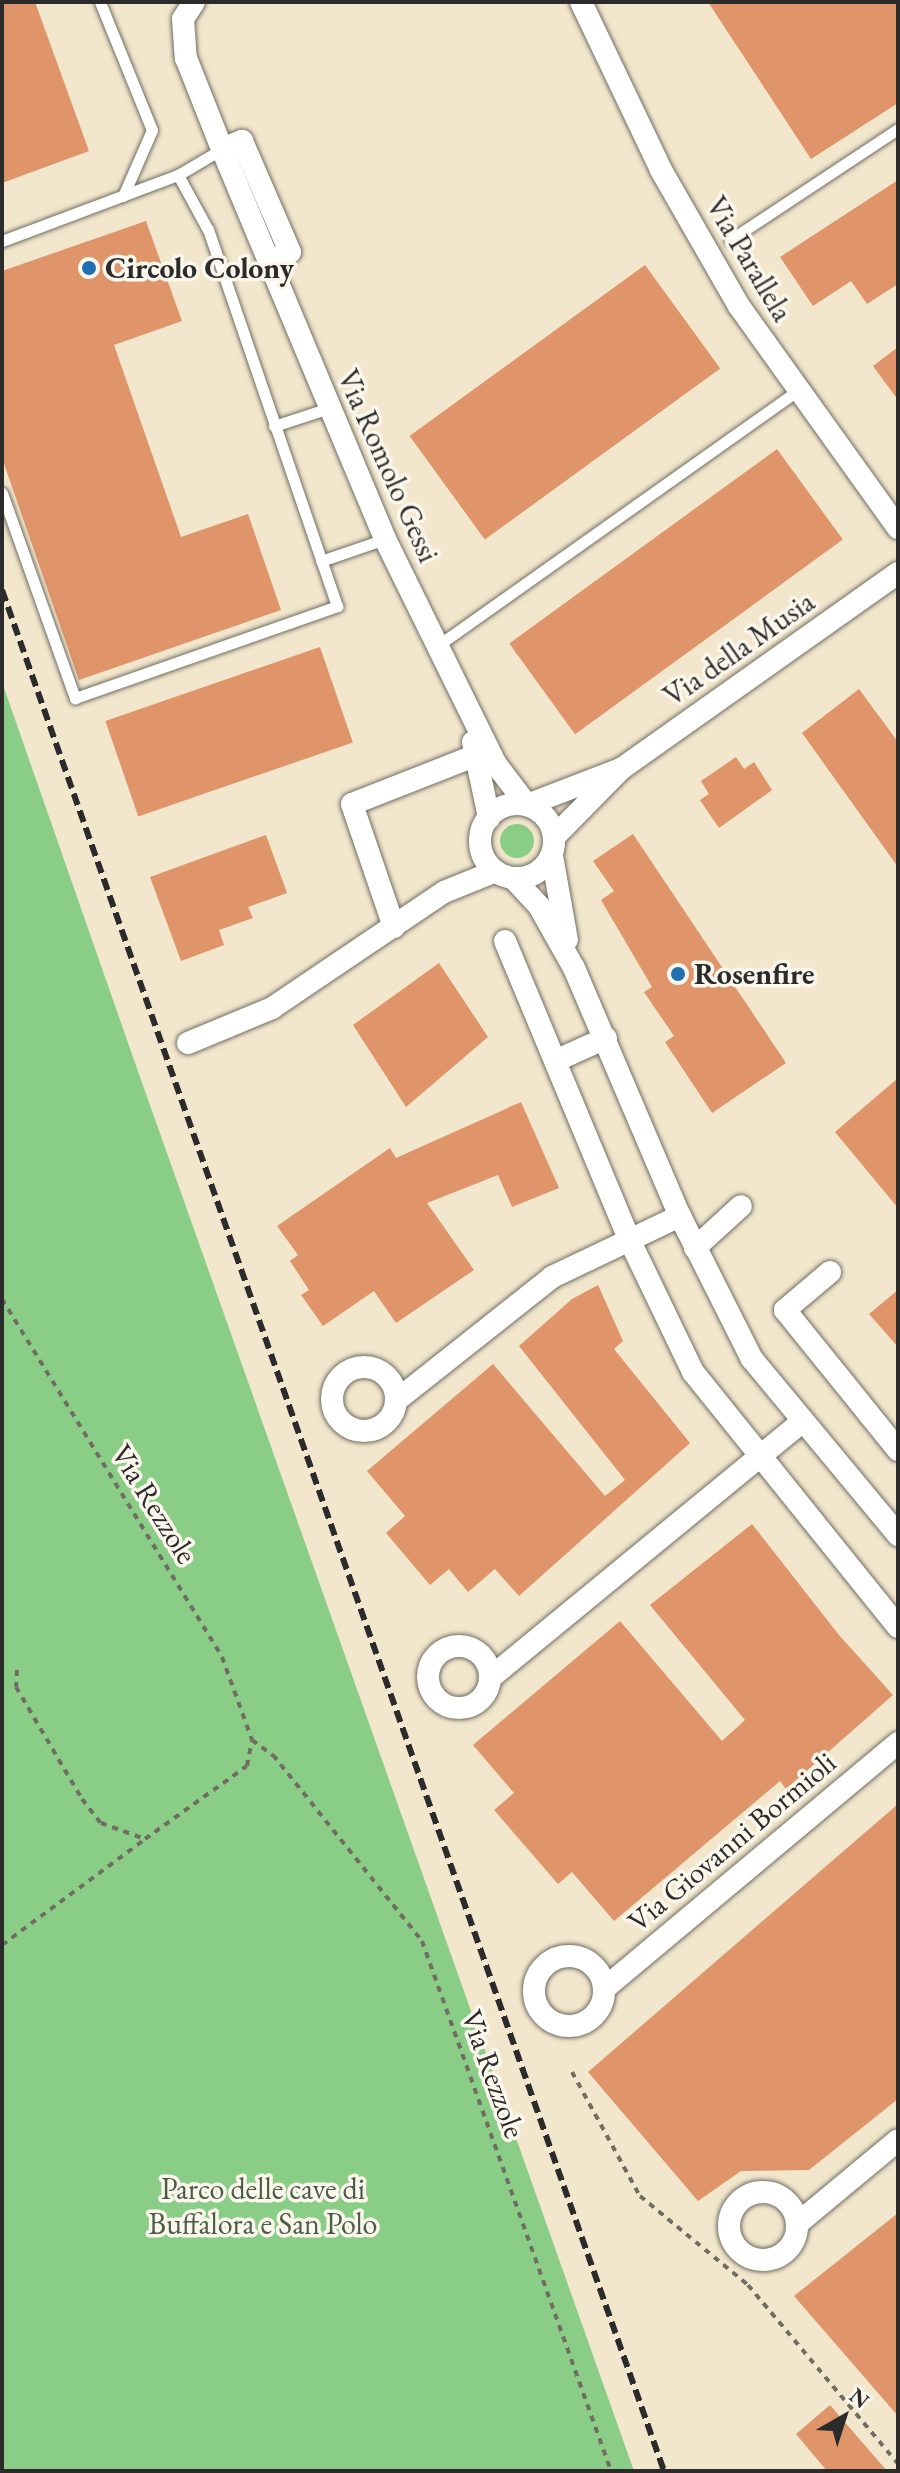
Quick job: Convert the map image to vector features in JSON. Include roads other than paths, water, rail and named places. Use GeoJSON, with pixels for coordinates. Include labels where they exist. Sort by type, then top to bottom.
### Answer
{"type":"FeatureCollection","features":[{"type":"Feature","properties":{"kind":"street"},"geometry":{"type":"LineString","coordinates":[[194,2],[183,19],[186,58],[222,149]]}},
{"type":"Feature","properties":{"kind":"street","name":"Via Parallela"},"geometry":{"type":"LineString","coordinates":[[581,2],[661,170],[739,306],[898,528]]}},
{"type":"Feature","properties":{"kind":"street","name":"Via Romolo Gessi"},"geometry":{"type":"LineString","coordinates":[[222,149],[242,141],[290,252],[268,262],[385,539],[495,763],[527,805]]}},
{"type":"Feature","properties":{"kind":"street","name":"Via della Musia"},"geometry":{"type":"LineString","coordinates":[[188,1043],[272,1008],[444,892],[481,847],[489,818],[506,806],[527,805],[621,769],[896,579]]}},
{"type":"Feature","properties":{"kind":"street","name":"Via Romolo Gessi"},"geometry":{"type":"LineString","coordinates":[[457,691],[477,755],[489,818]]}},
{"type":"Feature","properties":{"kind":"street"},"geometry":{"type":"LineString","coordinates":[[394,927],[352,804],[477,755]]}},
{"type":"Feature","properties":{"kind":"street","name":"Via della Musia"},"geometry":{"type":"LineString","coordinates":[[444,892],[504,874],[536,873],[553,846],[621,769]]}},
{"type":"Feature","properties":{"kind":"street"},"geometry":{"type":"LineString","coordinates":[[527,805],[545,817],[574,968]]}},
{"type":"Feature","properties":{"kind":"street"},"geometry":{"type":"LineString","coordinates":[[481,847],[504,874],[539,906],[574,968],[680,1216],[752,1359],[898,1535]]}},
{"type":"Feature","properties":{"kind":"street"},"geometry":{"type":"LineString","coordinates":[[505,941],[629,1239],[693,1372],[759,1460],[898,1627]]}},
{"type":"Feature","properties":{"kind":"street"},"geometry":{"type":"LineString","coordinates":[[555,1061],[606,1038]]}},
{"type":"Feature","properties":{"kind":"street"},"geometry":{"type":"LineString","coordinates":[[695,1248],[741,1206]]}},
{"type":"Feature","properties":{"kind":"street"},"geometry":{"type":"LineString","coordinates":[[397,1400],[552,1277],[680,1216]]}},
{"type":"Feature","properties":{"kind":"street"},"geometry":{"type":"LineString","coordinates":[[830,1272],[785,1310],[898,1450]]}},
{"type":"Feature","properties":{"kind":"street"},"geometry":{"type":"LineString","coordinates":[[490,1678],[803,1421]]}},
{"type":"Feature","properties":{"kind":"street","name":"Via Giovanni Bormioli"},"geometry":{"type":"LineString","coordinates":[[605,1988],[898,1743]]}},
{"type":"Feature","properties":{"kind":"street"},"geometry":{"type":"LineString","coordinates":[[797,2224],[898,2140]]}},
{"type":"Feature","properties":{"kind":"lane"},"geometry":{"type":"LineString","coordinates":[[100,2],[152,130],[123,196]]}},
{"type":"Feature","properties":{"kind":"lane"},"geometry":{"type":"LineString","coordinates":[[730,240],[898,129]]}},
{"type":"Feature","properties":{"kind":"lane"},"geometry":{"type":"LineString","coordinates":[[2,241],[178,175],[222,149]]}},
{"type":"Feature","properties":{"kind":"lane"},"geometry":{"type":"LineString","coordinates":[[2,493],[75,698],[337,606],[208,230],[178,175]]}},
{"type":"Feature","properties":{"kind":"lane"},"geometry":{"type":"LineString","coordinates":[[436,646],[799,390]]}},
{"type":"Feature","properties":{"kind":"lane"},"geometry":{"type":"LineString","coordinates":[[274,426],[329,408]]}},
{"type":"Feature","properties":{"kind":"lane"},"geometry":{"type":"LineString","coordinates":[[321,561],[385,539]]}},
{"type":"Feature","properties":{"kind":"railway"},"geometry":{"type":"LineString","coordinates":[[2,590],[664,2471]]}},
{"type":"Feature","properties":{"kind":"place","name":"Circolo Colony"},"geometry":{"type":"Point","coordinates":[89,268]}},
{"type":"Feature","properties":{"kind":"place","name":"Rosenfire"},"geometry":{"type":"Point","coordinates":[678,974]}},
{"type":"Feature","properties":{"kind":"park label","name":"Parco delle cave di Buffalora e San Polo"},"geometry":{"type":"Point","coordinates":[263,2206]}}]}
